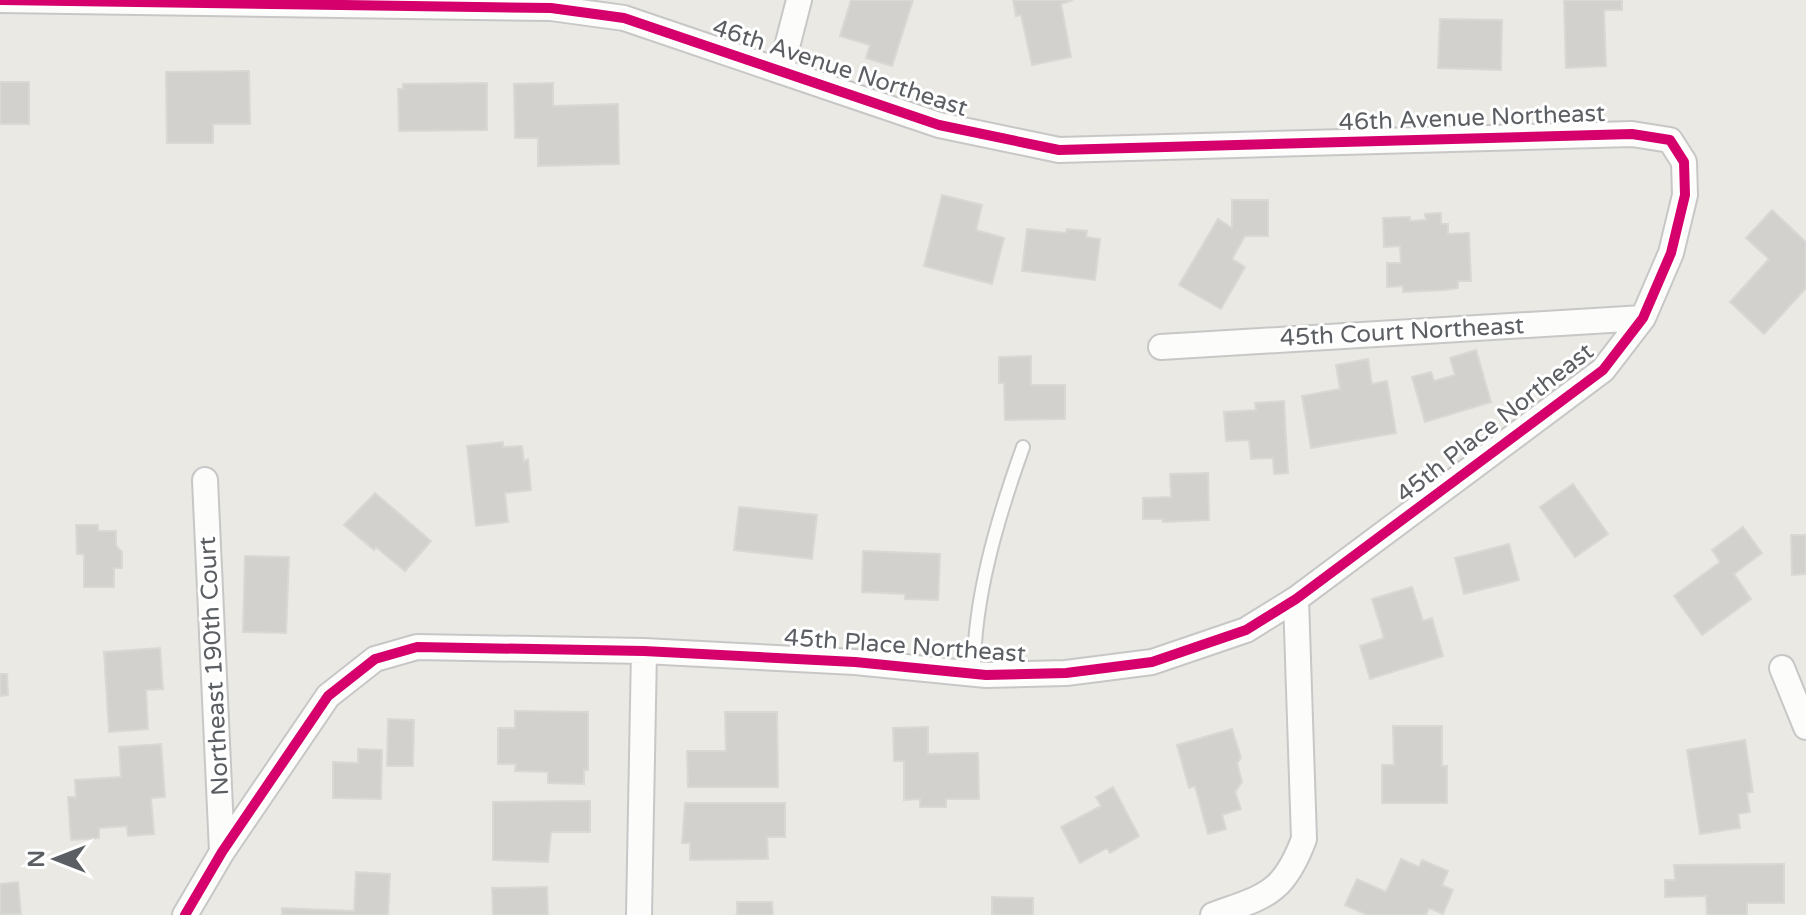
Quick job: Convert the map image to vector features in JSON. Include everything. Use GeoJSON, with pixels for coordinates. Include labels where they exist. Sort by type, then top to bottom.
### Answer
{"type":"FeatureCollection","features":[{"type":"Feature","properties":{"kind":"street","name":"46th Avenue Northeast"},"geometry":{"type":"LineString","coordinates":[[0,0],[551,8],[624,18],[939,125],[1059,150],[1632,134],[1670,140]]}},
{"type":"Feature","properties":{"kind":"street"},"geometry":{"type":"LineString","coordinates":[[781,70],[799,0]]}},
{"type":"Feature","properties":{"kind":"street","name":"45th Place Northeast"},"geometry":{"type":"LineString","coordinates":[[185,915],[222,852],[328,696],[375,659],[417,647],[644,651],[855,662],[974,674],[1066,673],[1152,662],[1246,630],[1296,599],[1603,370],[1643,318],[1671,253],[1685,195],[1684,162],[1670,140]]}},
{"type":"Feature","properties":{"kind":"street","name":"45th Court Northeast"},"geometry":{"type":"LineString","coordinates":[[1161,347],[1643,318]]}},
{"type":"Feature","properties":{"kind":"street","name":"Northeast 190th Court"},"geometry":{"type":"LineString","coordinates":[[205,480],[222,852]]}},
{"type":"Feature","properties":{"kind":"street"},"geometry":{"type":"LineString","coordinates":[[1213,915],[1268,895],[1293,868],[1304,839],[1296,599]]}},
{"type":"Feature","properties":{"kind":"street"},"geometry":{"type":"LineString","coordinates":[[639,915],[644,651]]}},
{"type":"Feature","properties":{"kind":"street"},"geometry":{"type":"LineString","coordinates":[[1782,668],[1806,727]]}},
{"type":"Feature","properties":{"kind":"lane"},"geometry":{"type":"LineString","coordinates":[[974,674],[973,639],[1002,508],[1023,447]]}},
{"type":"Feature","properties":{"kind":"building"},"geometry":{"type":"Polygon","coordinates":[[[851,0],[913,0],[892,66],[866,58],[870,45],[840,36],[851,0]]]}},
{"type":"Feature","properties":{"kind":"building"},"geometry":{"type":"Polygon","coordinates":[[[1013,0],[1073,0],[1061,4],[1071,57],[1032,65],[1021,15],[1016,16],[1013,0]]]}},
{"type":"Feature","properties":{"kind":"building"},"geometry":{"type":"Polygon","coordinates":[[[1564,0],[1622,0],[1622,10],[1604,10],[1606,66],[1566,68],[1564,0]]]}},
{"type":"Feature","properties":{"kind":"building"},"geometry":{"type":"Polygon","coordinates":[[[1440,19],[1502,20],[1501,70],[1438,68],[1440,19]]]}},
{"type":"Feature","properties":{"kind":"building"},"geometry":{"type":"Polygon","coordinates":[[[249,71],[250,124],[213,124],[213,143],[167,143],[166,72],[249,71]]]}},
{"type":"Feature","properties":{"kind":"building"},"geometry":{"type":"Polygon","coordinates":[[[0,82],[29,82],[29,124],[0,124],[0,82]]]}},
{"type":"Feature","properties":{"kind":"building"},"geometry":{"type":"Polygon","coordinates":[[[487,83],[487,130],[399,131],[398,89],[403,89],[403,84],[487,83]]]}},
{"type":"Feature","properties":{"kind":"building"},"geometry":{"type":"Polygon","coordinates":[[[553,83],[553,106],[618,104],[619,164],[538,166],[538,138],[515,138],[514,84],[553,83]]]}},
{"type":"Feature","properties":{"kind":"building"},"geometry":{"type":"Polygon","coordinates":[[[942,195],[982,205],[976,230],[1004,238],[992,284],[924,266],[942,195]]]}},
{"type":"Feature","properties":{"kind":"building"},"geometry":{"type":"Polygon","coordinates":[[[1232,200],[1268,200],[1268,236],[1245,236],[1232,259],[1245,267],[1221,309],[1179,285],[1218,219],[1232,228],[1232,200]]]}},
{"type":"Feature","properties":{"kind":"building"},"geometry":{"type":"Polygon","coordinates":[[[1772,210],[1806,242],[1806,288],[1764,334],[1730,302],[1769,259],[1746,238],[1772,210]]]}},
{"type":"Feature","properties":{"kind":"building"},"geometry":{"type":"Polygon","coordinates":[[[1441,213],[1441,224],[1448,224],[1448,234],[1469,233],[1471,281],[1458,281],[1458,288],[1445,290],[1403,292],[1403,286],[1387,287],[1387,263],[1401,263],[1400,246],[1384,247],[1383,218],[1426,220],[1425,214],[1441,213]]]}},
{"type":"Feature","properties":{"kind":"building"},"geometry":{"type":"Polygon","coordinates":[[[1027,229],[1066,233],[1067,229],[1087,231],[1086,237],[1100,239],[1095,280],[1022,271],[1027,229]]]}},
{"type":"Feature","properties":{"kind":"building"},"geometry":{"type":"Polygon","coordinates":[[[1476,350],[1491,402],[1425,422],[1412,377],[1431,372],[1434,381],[1455,375],[1450,358],[1476,350]]]}},
{"type":"Feature","properties":{"kind":"building"},"geometry":{"type":"Polygon","coordinates":[[[1031,356],[1031,385],[1065,385],[1065,419],[1005,420],[1004,383],[999,383],[999,357],[1031,356]]]}},
{"type":"Feature","properties":{"kind":"building"},"geometry":{"type":"Polygon","coordinates":[[[1368,359],[1372,384],[1387,381],[1396,433],[1311,448],[1302,396],[1340,389],[1336,365],[1368,359]]]}},
{"type":"Feature","properties":{"kind":"building"},"geometry":{"type":"Polygon","coordinates":[[[1284,401],[1288,473],[1274,474],[1273,458],[1251,459],[1249,440],[1226,441],[1224,412],[1256,410],[1255,403],[1284,401]]]}},
{"type":"Feature","properties":{"kind":"building"},"geometry":{"type":"Polygon","coordinates":[[[503,442],[503,447],[522,446],[524,462],[528,459],[531,490],[505,493],[508,522],[476,526],[467,446],[503,442]]]}},
{"type":"Feature","properties":{"kind":"building"},"geometry":{"type":"Polygon","coordinates":[[[1208,473],[1209,520],[1163,522],[1163,519],[1143,519],[1143,498],[1171,497],[1170,474],[1208,473]]]}},
{"type":"Feature","properties":{"kind":"building"},"geometry":{"type":"Polygon","coordinates":[[[1573,484],[1608,534],[1575,557],[1540,507],[1573,484]]]}},
{"type":"Feature","properties":{"kind":"building"},"geometry":{"type":"Polygon","coordinates":[[[375,493],[431,541],[405,571],[344,525],[375,493]]]}},
{"type":"Feature","properties":{"kind":"building"},"geometry":{"type":"Polygon","coordinates":[[[739,507],[817,515],[812,559],[734,550],[739,507]]]}},
{"type":"Feature","properties":{"kind":"building"},"geometry":{"type":"Polygon","coordinates":[[[76,525],[98,525],[98,531],[116,531],[116,546],[122,552],[122,568],[114,568],[114,587],[84,587],[84,554],[77,554],[76,525]]]}},
{"type":"Feature","properties":{"kind":"building"},"geometry":{"type":"Polygon","coordinates":[[[1743,527],[1762,553],[1734,574],[1751,599],[1702,635],[1674,596],[1720,562],[1712,550],[1743,527]]]}},
{"type":"Feature","properties":{"kind":"building"},"geometry":{"type":"Polygon","coordinates":[[[1791,535],[1806,535],[1806,574],[1792,575],[1791,535]]]}},
{"type":"Feature","properties":{"kind":"building"},"geometry":{"type":"Polygon","coordinates":[[[1509,544],[1519,580],[1464,594],[1455,558],[1509,544]]]}},
{"type":"Feature","properties":{"kind":"building"},"geometry":{"type":"Polygon","coordinates":[[[863,551],[940,554],[938,600],[905,599],[905,594],[862,592],[863,551]]]}},
{"type":"Feature","properties":{"kind":"building"},"geometry":{"type":"Polygon","coordinates":[[[245,556],[289,557],[286,633],[243,632],[245,556]]]}},
{"type":"Feature","properties":{"kind":"building"},"geometry":{"type":"Polygon","coordinates":[[[1412,587],[1423,621],[1432,618],[1443,656],[1370,679],[1360,646],[1384,638],[1372,599],[1412,587]]]}},
{"type":"Feature","properties":{"kind":"building"},"geometry":{"type":"Polygon","coordinates":[[[160,648],[163,689],[146,690],[148,729],[109,732],[104,652],[160,648]]]}},
{"type":"Feature","properties":{"kind":"building"},"geometry":{"type":"Polygon","coordinates":[[[0,674],[7,674],[8,695],[0,696],[0,674]]]}},
{"type":"Feature","properties":{"kind":"building"},"geometry":{"type":"Polygon","coordinates":[[[515,711],[588,712],[588,770],[584,770],[584,784],[548,783],[548,772],[515,771],[516,764],[498,764],[498,728],[515,728],[515,711]]]}},
{"type":"Feature","properties":{"kind":"building"},"geometry":{"type":"Polygon","coordinates":[[[725,712],[777,712],[778,787],[688,787],[687,751],[726,751],[725,712]]]}},
{"type":"Feature","properties":{"kind":"building"},"geometry":{"type":"Polygon","coordinates":[[[388,719],[414,720],[413,766],[387,766],[388,719]]]}},
{"type":"Feature","properties":{"kind":"building"},"geometry":{"type":"Polygon","coordinates":[[[1393,726],[1442,726],[1442,766],[1447,766],[1447,803],[1382,803],[1382,765],[1394,765],[1393,726]]]}},
{"type":"Feature","properties":{"kind":"building"},"geometry":{"type":"Polygon","coordinates":[[[928,727],[928,754],[978,753],[979,799],[946,799],[946,807],[920,807],[920,799],[904,800],[904,761],[894,761],[893,728],[928,727]]]}},
{"type":"Feature","properties":{"kind":"building"},"geometry":{"type":"Polygon","coordinates":[[[1232,729],[1241,758],[1237,763],[1242,782],[1235,792],[1241,809],[1222,815],[1226,829],[1208,834],[1195,786],[1189,788],[1177,745],[1232,729]]]}},
{"type":"Feature","properties":{"kind":"building"},"geometry":{"type":"Polygon","coordinates":[[[1745,740],[1753,792],[1747,793],[1750,812],[1738,814],[1740,828],[1700,834],[1687,750],[1745,740]]]}},
{"type":"Feature","properties":{"kind":"building"},"geometry":{"type":"Polygon","coordinates":[[[161,744],[165,797],[151,798],[154,834],[128,836],[127,826],[99,828],[99,838],[71,840],[68,797],[76,797],[75,780],[121,777],[119,747],[161,744]]]}},
{"type":"Feature","properties":{"kind":"building"},"geometry":{"type":"Polygon","coordinates":[[[358,749],[382,750],[381,799],[333,798],[333,762],[358,763],[358,749]]]}},
{"type":"Feature","properties":{"kind":"building"},"geometry":{"type":"Polygon","coordinates":[[[1113,787],[1139,836],[1110,853],[1107,848],[1080,863],[1061,827],[1101,806],[1096,797],[1113,787]]]}},
{"type":"Feature","properties":{"kind":"building"},"geometry":{"type":"Polygon","coordinates":[[[590,801],[590,832],[551,832],[548,862],[493,860],[493,802],[590,801]]]}},
{"type":"Feature","properties":{"kind":"building"},"geometry":{"type":"Polygon","coordinates":[[[685,803],[785,803],[785,837],[767,837],[768,859],[690,860],[690,843],[682,843],[685,803]]]}},
{"type":"Feature","properties":{"kind":"building"},"geometry":{"type":"Polygon","coordinates":[[[1401,859],[1419,867],[1422,860],[1448,871],[1442,885],[1453,890],[1443,914],[1429,908],[1426,915],[1367,915],[1345,905],[1357,879],[1386,892],[1401,859]]]}},
{"type":"Feature","properties":{"kind":"building"},"geometry":{"type":"Polygon","coordinates":[[[1784,864],[1784,903],[1747,903],[1747,915],[1707,915],[1706,896],[1665,897],[1665,880],[1675,880],[1674,865],[1784,864]]]}},
{"type":"Feature","properties":{"kind":"building"},"geometry":{"type":"Polygon","coordinates":[[[356,872],[390,874],[388,915],[282,915],[282,908],[354,911],[356,872]]]}},
{"type":"Feature","properties":{"kind":"building"},"geometry":{"type":"Polygon","coordinates":[[[18,882],[21,914],[0,915],[0,884],[18,882]]]}},
{"type":"Feature","properties":{"kind":"building"},"geometry":{"type":"Polygon","coordinates":[[[547,887],[548,915],[493,915],[492,888],[547,887]]]}},
{"type":"Feature","properties":{"kind":"building"},"geometry":{"type":"Polygon","coordinates":[[[992,897],[1033,898],[1033,915],[992,915],[992,897]]]}},
{"type":"Feature","properties":{"kind":"building"},"geometry":{"type":"Polygon","coordinates":[[[737,902],[772,902],[773,915],[737,915],[737,902]]]}},
{"type":"Feature","properties":{"kind":"cycle path"},"geometry":{"type":"LineString","coordinates":[[0,0],[551,8],[624,18],[939,125],[1059,150],[1632,134],[1670,140],[1684,162],[1685,195],[1671,253],[1643,318],[1603,370],[1296,599],[1246,630],[1152,662],[1066,673],[986,675],[855,662],[644,651],[417,647],[375,659],[328,696],[222,852],[185,915]]}}]}
